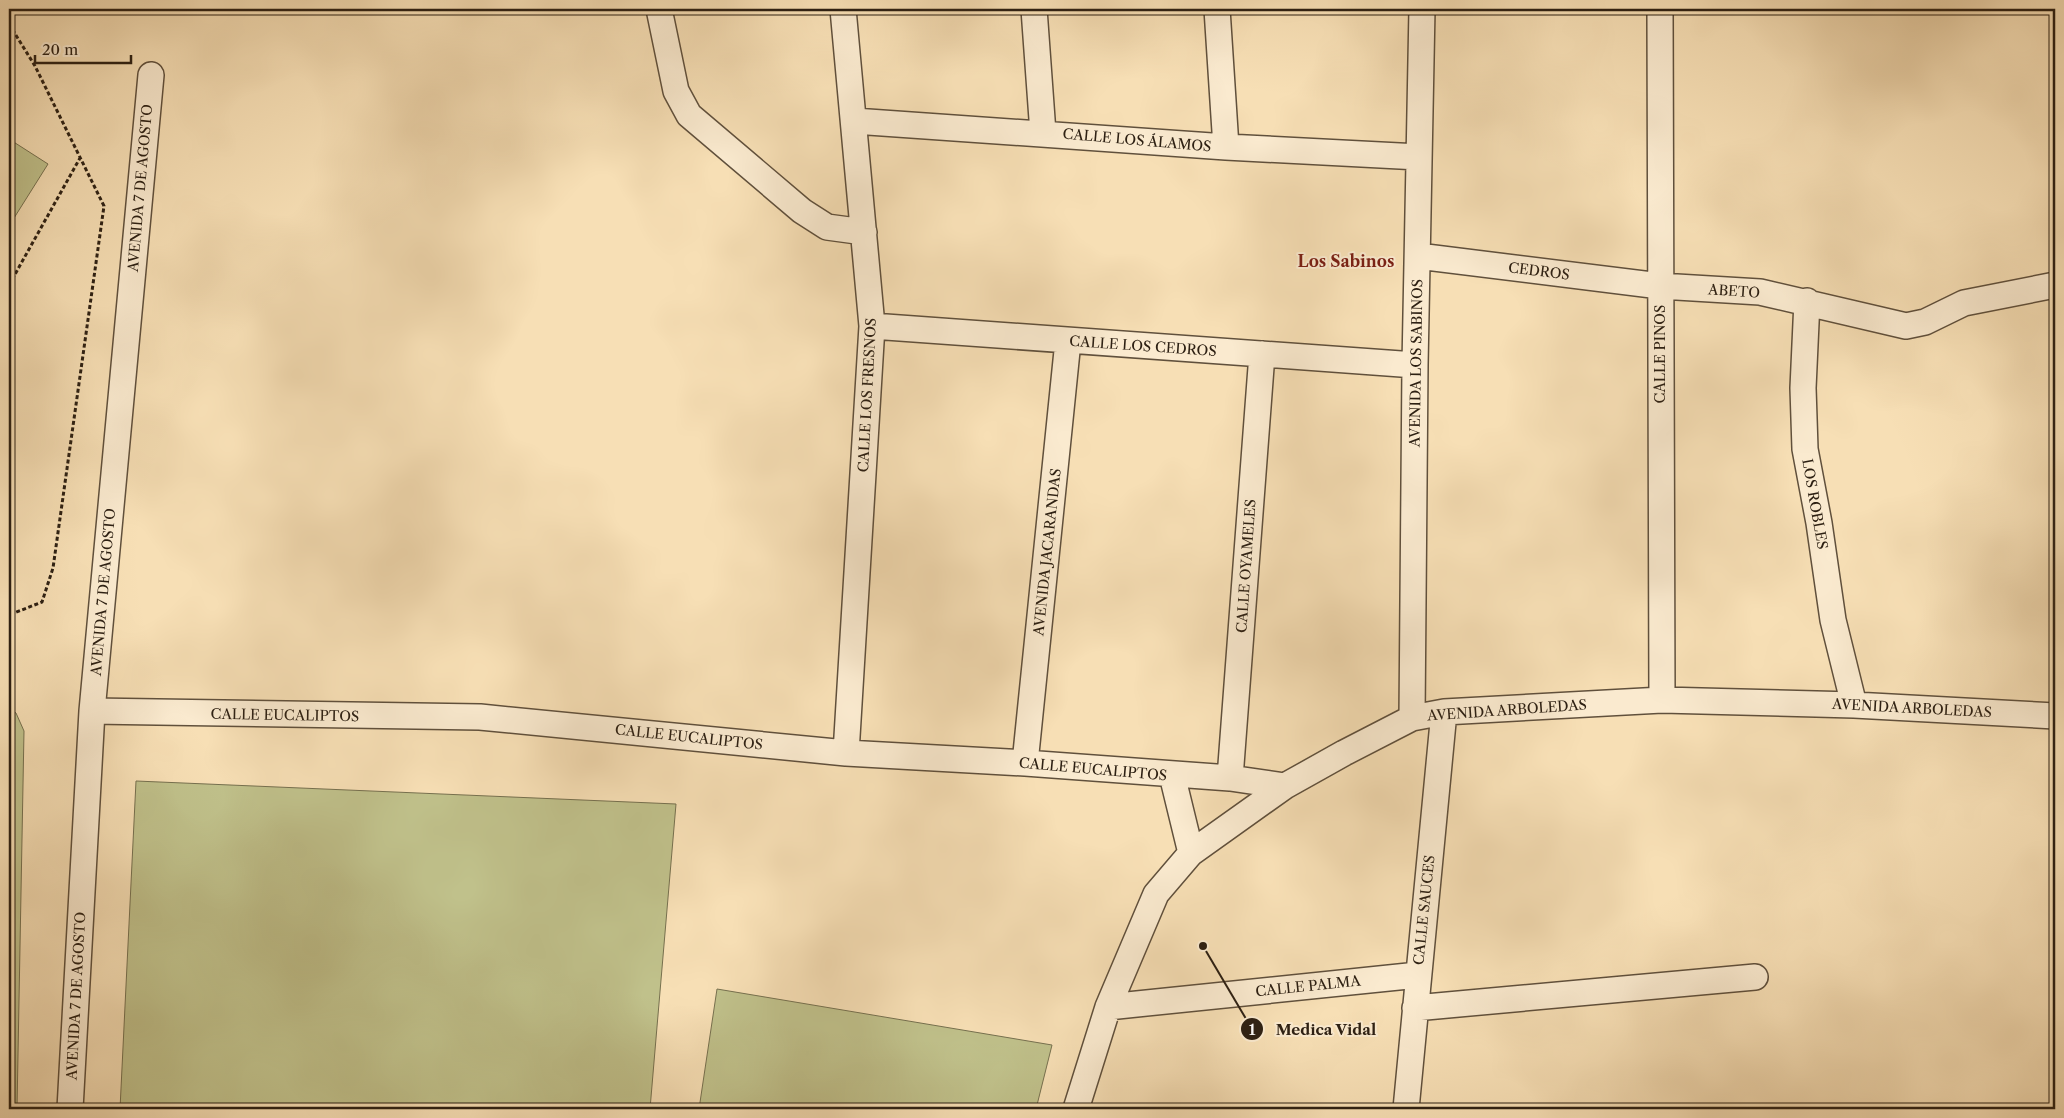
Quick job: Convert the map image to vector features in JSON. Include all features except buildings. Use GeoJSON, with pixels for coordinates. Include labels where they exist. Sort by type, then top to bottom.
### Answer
{"type":"FeatureCollection","features":[{"type":"Feature","properties":{"kind":"street"},"geometry":{"type":"LineString","coordinates":[[659,9],[676,91],[689,115],[802,211],[827,227],[864,232]]}},
{"type":"Feature","properties":{"kind":"street","name":"CALLE LOS FRESNOS"},"geometry":{"type":"LineString","coordinates":[[843,9],[872,326],[846,753]]}},
{"type":"Feature","properties":{"kind":"street"},"geometry":{"type":"LineString","coordinates":[[1034,9],[1044,133]]}},
{"type":"Feature","properties":{"kind":"street"},"geometry":{"type":"LineString","coordinates":[[1217,9],[1226,147]]}},
{"type":"Feature","properties":{"kind":"street","name":"AVENIDA LOS SABINOS"},"geometry":{"type":"LineString","coordinates":[[1412,718],[1415,365],[1422,9]]}},
{"type":"Feature","properties":{"kind":"street","name":"CALLE PINOS"},"geometry":{"type":"LineString","coordinates":[[1660,9],[1662,700]]}},
{"type":"Feature","properties":{"kind":"street","name":"AVENIDA 7 DE AGOSTO"},"geometry":{"type":"LineString","coordinates":[[70,1109],[92,711],[151,75]]}},
{"type":"Feature","properties":{"kind":"street","name":"CALLE LOS ÁLAMOS"},"geometry":{"type":"LineString","coordinates":[[854,120],[1226,147],[1419,157]]}},
{"type":"Feature","properties":{"kind":"street","name":"CEDROS"},"geometry":{"type":"LineString","coordinates":[[1418,256],[1660,286]]}},
{"type":"Feature","properties":{"kind":"street","name":"ABETO"},"geometry":{"type":"LineString","coordinates":[[1660,286],[1760,292],[1807,301],[1906,326],[1925,322],[1964,303],[2055,285]]}},
{"type":"Feature","properties":{"kind":"street","name":"LOS ROBLES"},"geometry":{"type":"LineString","coordinates":[[1807,301],[1803,388],[1805,449],[1819,523],[1833,620],[1854,705]]}},
{"type":"Feature","properties":{"kind":"street","name":"CALLE LOS CEDROS"},"geometry":{"type":"LineString","coordinates":[[872,326],[1415,365]]}},
{"type":"Feature","properties":{"kind":"street","name":"AVENIDA JACARANDAS"},"geometry":{"type":"LineString","coordinates":[[1025,763],[1068,341]]}},
{"type":"Feature","properties":{"kind":"street","name":"CALLE OYAMELES"},"geometry":{"type":"LineString","coordinates":[[1230,778],[1262,354]]}},
{"type":"Feature","properties":{"kind":"street","name":"AVENIDA ARBOLEDAS"},"geometry":{"type":"LineString","coordinates":[[1076,1109],[1108,1007],[1156,894],[1191,853],[1284,786],[1412,718],[1444,712],[1662,700],[1854,705],[2055,716]]}},
{"type":"Feature","properties":{"kind":"street","name":"CALLE EUCALIPTOS"},"geometry":{"type":"LineString","coordinates":[[92,711],[480,717],[846,753],[1025,763],[1230,778],[1284,786]]}},
{"type":"Feature","properties":{"kind":"street","name":"CALLE SAUCES"},"geometry":{"type":"LineString","coordinates":[[1406,1109],[1444,712]]}},
{"type":"Feature","properties":{"kind":"street"},"geometry":{"type":"LineString","coordinates":[[1172,775],[1191,853]]}},
{"type":"Feature","properties":{"kind":"street","name":"CALLE PALMA"},"geometry":{"type":"LineString","coordinates":[[1108,1007],[1418,975]]}},
{"type":"Feature","properties":{"kind":"street"},"geometry":{"type":"LineString","coordinates":[[1415,1008],[1755,978]]}},
{"type":"Feature","properties":{"kind":"path"},"geometry":{"type":"LineString","coordinates":[[9,24],[35,66],[104,206],[53,568],[42,602],[9,615]]}},
{"type":"Feature","properties":{"kind":"path"},"geometry":{"type":"LineString","coordinates":[[9,285],[80,158]]}},
{"type":"Feature","properties":{"kind":"green space"},"geometry":{"type":"Polygon","coordinates":[[[9,139],[48,164],[9,226],[9,139]]]}},
{"type":"Feature","properties":{"kind":"green space"},"geometry":{"type":"Polygon","coordinates":[[[9,708],[16,713],[24,731],[17,1109],[9,1109],[9,708]]]}},
{"type":"Feature","properties":{"kind":"green space"},"geometry":{"type":"Polygon","coordinates":[[[136,781],[676,804],[650,1109],[120,1109],[136,781]]]}},
{"type":"Feature","properties":{"kind":"green space"},"geometry":{"type":"Polygon","coordinates":[[[717,989],[1052,1045],[1036,1109],[699,1109],[717,989]]]}},
{"type":"Feature","properties":{"kind":"place","name":"Medica Vidal"},"geometry":{"type":"Point","coordinates":[1203,946]}},
{"type":"Feature","properties":{"kind":"district","name":"Los Sabinos"},"geometry":{"type":"Point","coordinates":[1346,261]}}]}
